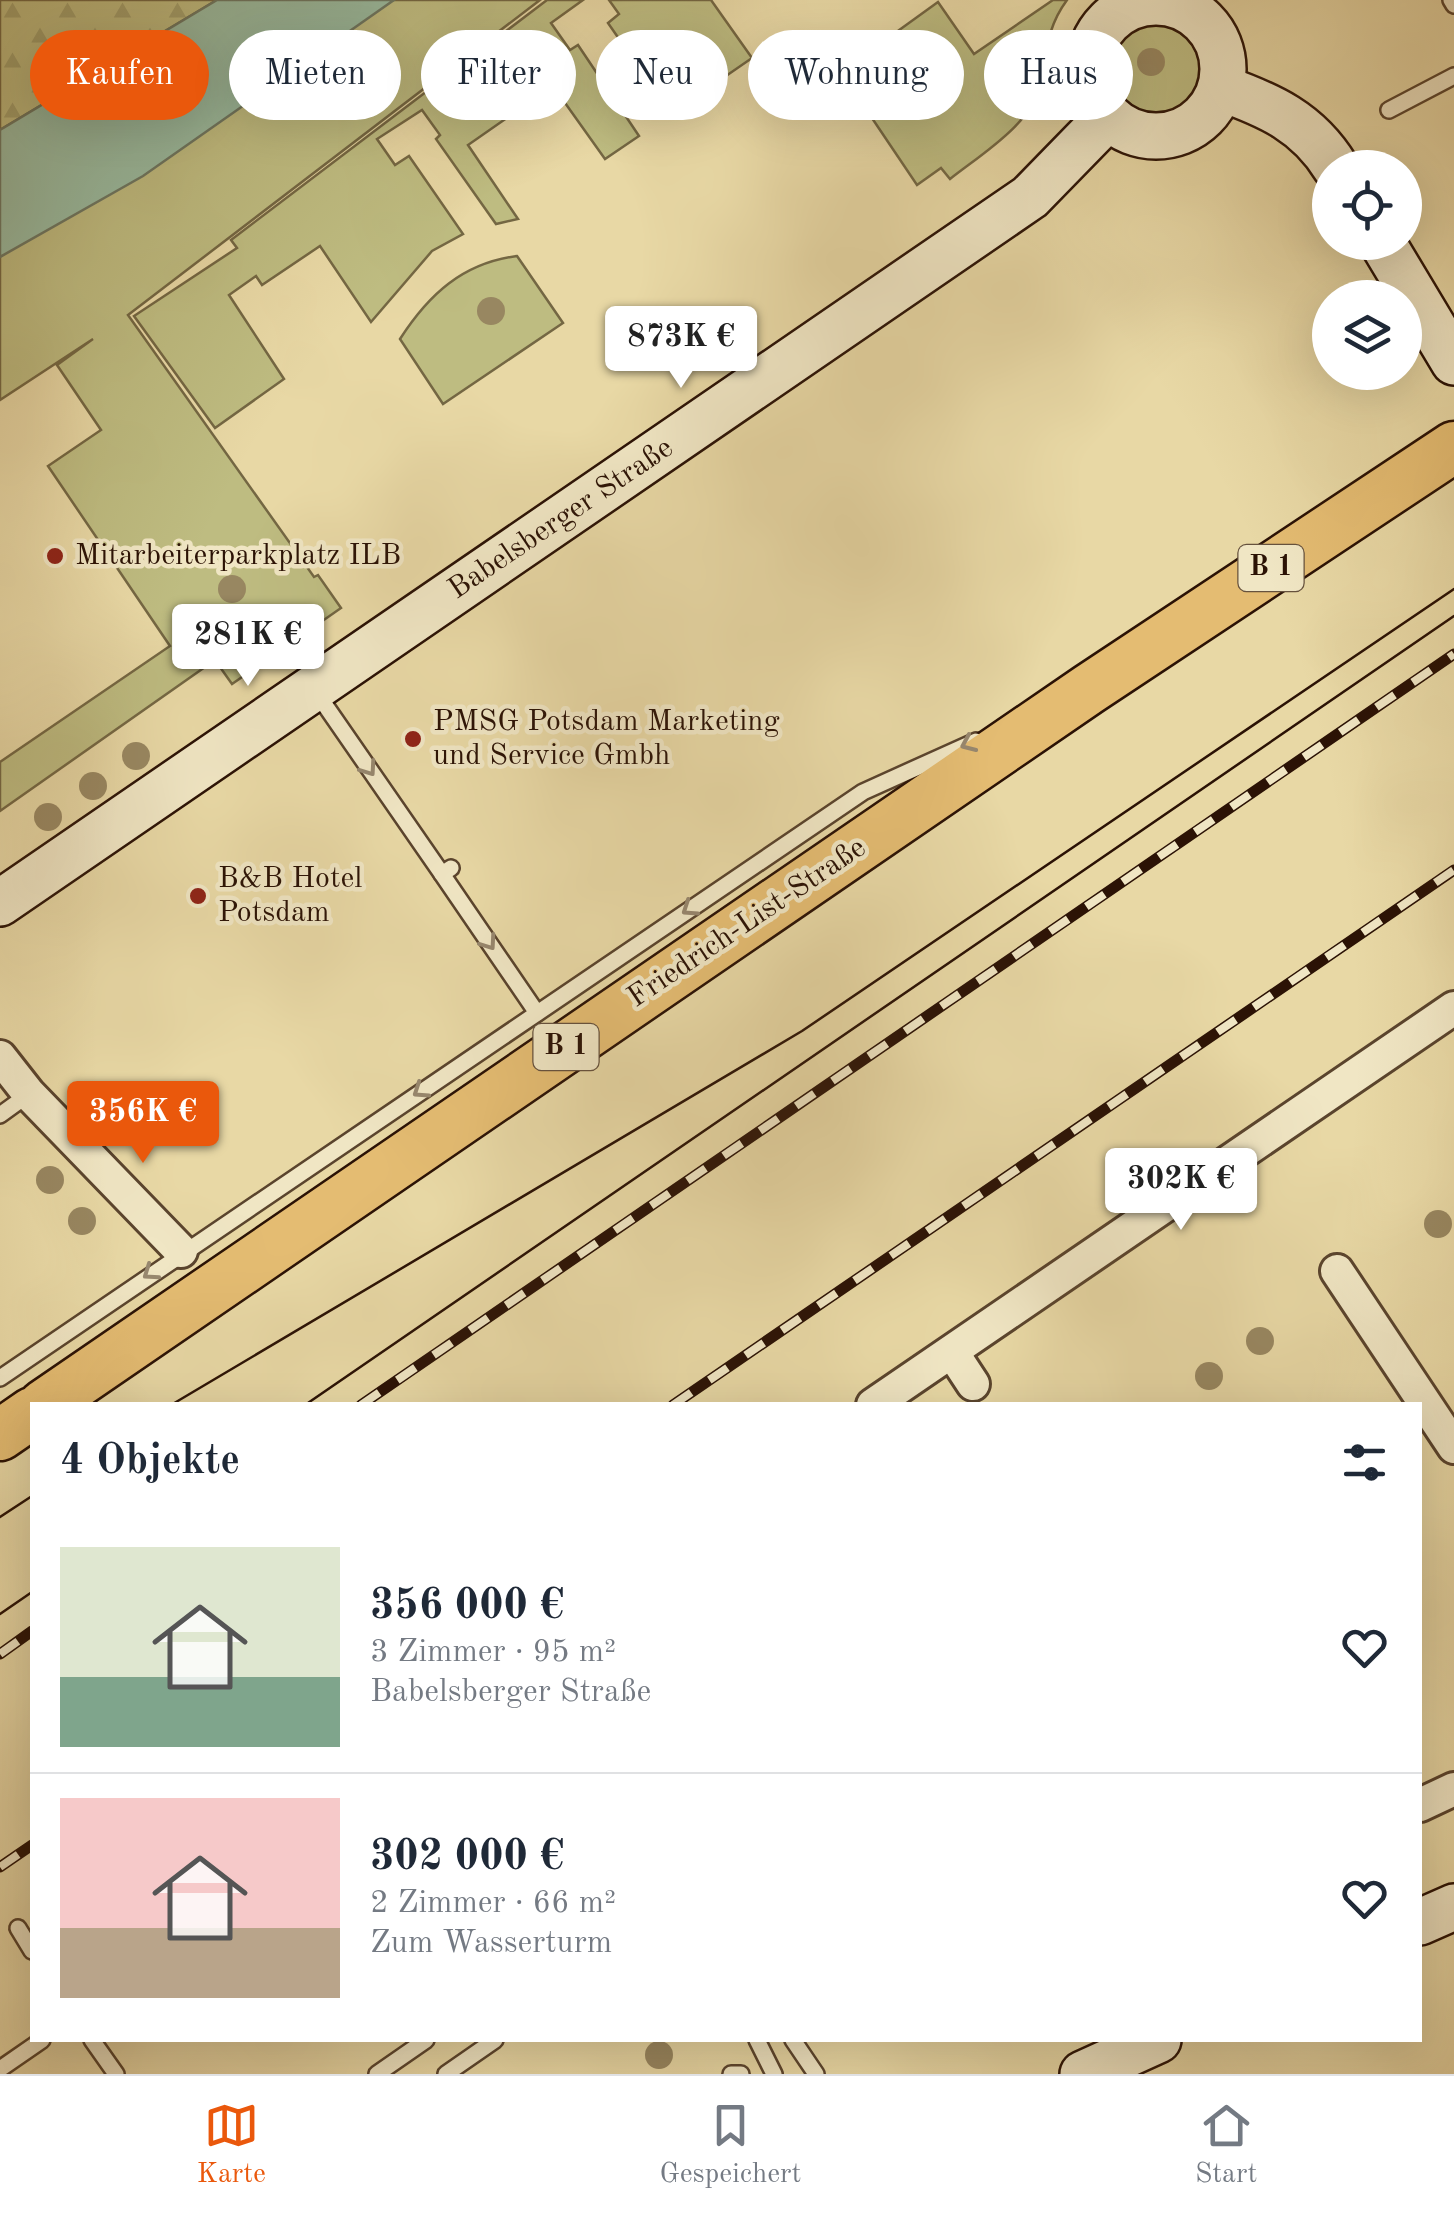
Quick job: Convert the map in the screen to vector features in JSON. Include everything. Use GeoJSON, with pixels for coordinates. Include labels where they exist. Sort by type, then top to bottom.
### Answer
{"type":"FeatureCollection","features":[{"type":"Feature","properties":{"kind":"main road","name":"Friedrich-List-Straße"},"geometry":{"type":"LineString","coordinates":[[48,1402],[1088,689],[1454,447]]}},
{"type":"Feature","properties":{"kind":"main road"},"geometry":{"type":"LineString","coordinates":[[0,1435],[30,1414]]}},
{"type":"Feature","properties":{"kind":"street"},"geometry":{"type":"LineString","coordinates":[[1101,30],[1134,2],[1176,4],[1202,21],[1220,46],[1221,88],[1211,109],[1194,125],[1172,135],[1138,134],[1112,120]]}},
{"type":"Feature","properties":{"kind":"street"},"geometry":{"type":"LineString","coordinates":[[1221,88],[1281,110],[1326,150]]}},
{"type":"Feature","properties":{"kind":"street","name":"Babelsberger Straße"},"geometry":{"type":"LineString","coordinates":[[0,903],[1030,198],[1106,120]]}},
{"type":"Feature","properties":{"kind":"street"},"geometry":{"type":"LineString","coordinates":[[1393,260],[1454,362]]}},
{"type":"Feature","properties":{"kind":"street"},"geometry":{"type":"LineString","coordinates":[[877,1402],[1454,1008]]}},
{"type":"Feature","properties":{"kind":"street"},"geometry":{"type":"LineString","coordinates":[[0,1057],[28,1094],[182,1252]]}},
{"type":"Feature","properties":{"kind":"street"},"geometry":{"type":"LineString","coordinates":[[1338,1271],[1454,1447]]}},
{"type":"Feature","properties":{"kind":"street"},"geometry":{"type":"LineString","coordinates":[[952,1352],[973,1384]]}},
{"type":"Feature","properties":{"kind":"street"},"geometry":{"type":"LineString","coordinates":[[1422,1804],[1454,1789]]}},
{"type":"Feature","properties":{"kind":"street"},"geometry":{"type":"LineString","coordinates":[[1422,1921],[1454,1907]]}},
{"type":"Feature","properties":{"kind":"street"},"geometry":{"type":"LineString","coordinates":[[1084,2074],[1154,2042]]}},
{"type":"Feature","properties":{"kind":"lane"},"geometry":{"type":"LineString","coordinates":[[1389,110],[1454,76]]}},
{"type":"Feature","properties":{"kind":"lane"},"geometry":{"type":"LineString","coordinates":[[314,689],[446,871],[537,1013]]}},
{"type":"Feature","properties":{"kind":"lane"},"geometry":{"type":"LineString","coordinates":[[1002,729],[1088,689]]}},
{"type":"Feature","properties":{"kind":"lane"},"geometry":{"type":"LineString","coordinates":[[0,1378],[863,792],[984,737]]}},
{"type":"Feature","properties":{"kind":"lane"},"geometry":{"type":"LineString","coordinates":[[0,1115],[28,1094]]}},
{"type":"Feature","properties":{"kind":"lane"},"geometry":{"type":"LineString","coordinates":[[18,1928],[30,1948]]}},
{"type":"Feature","properties":{"kind":"lane"},"geometry":{"type":"LineString","coordinates":[[0,2069],[39,2042]]}},
{"type":"Feature","properties":{"kind":"lane"},"geometry":{"type":"LineString","coordinates":[[93,2042],[116,2074]]}},
{"type":"Feature","properties":{"kind":"lane"},"geometry":{"type":"LineString","coordinates":[[377,2074],[423,2042]]}},
{"type":"Feature","properties":{"kind":"lane"},"geometry":{"type":"LineString","coordinates":[[446,2074],[492,2042]]}},
{"type":"Feature","properties":{"kind":"lane"},"geometry":{"type":"LineString","coordinates":[[758,2042],[774,2074]]}},
{"type":"Feature","properties":{"kind":"lane"},"geometry":{"type":"LineString","coordinates":[[794,2042],[816,2074]]}},
{"type":"Feature","properties":{"kind":"lane"},"geometry":{"type":"LineString","coordinates":[[732,2074],[741,2074]]}},
{"type":"Feature","properties":{"kind":"green space"},"geometry":{"type":"Polygon","coordinates":[[[0,0],[540,0],[501,30],[421,30],[421,91],[401,106],[401,30],[229,30],[229,120],[383,120],[128,315],[314,577],[318,575],[341,608],[232,684],[215,660],[0,811],[0,762],[170,646],[48,466],[101,430],[57,365],[93,339],[0,400],[0,0]]]}},
{"type":"Feature","properties":{"kind":"green space"},"geometry":{"type":"Polygon","coordinates":[[[0,0],[217,0],[167,30],[30,30],[30,112],[0,130],[0,0]]]}},
{"type":"Feature","properties":{"kind":"green space"},"geometry":{"type":"Polygon","coordinates":[[[547,0],[583,0],[551,23],[556,30],[508,30],[547,0]]]}},
{"type":"Feature","properties":{"kind":"green space"},"geometry":{"type":"Polygon","coordinates":[[[609,0],[711,0],[748,52],[748,61],[728,75],[728,30],[613,30],[608,23],[619,14],[609,0]]]}},
{"type":"Feature","properties":{"kind":"green space"},"geometry":{"type":"Polygon","coordinates":[[[1053,0],[1067,0],[1052,30],[1009,30],[1053,0]]]}},
{"type":"Feature","properties":{"kind":"green space"},"geometry":{"type":"Polygon","coordinates":[[[938,2],[957,30],[899,30],[938,2]]]}},
{"type":"Feature","properties":{"kind":"green space"},"geometry":{"type":"Polygon","coordinates":[[[1155,25],[1172,28],[1187,38],[1199,61],[1197,87],[1187,102],[1164,114],[1133,109],[1133,31],[1155,25]]]}},
{"type":"Feature","properties":{"kind":"green space"},"geometry":{"type":"Polygon","coordinates":[[[964,40],[974,54],[984,47],[984,120],[1020,120],[950,179],[941,168],[917,185],[873,120],[964,120],[964,40]]]}},
{"type":"Feature","properties":{"kind":"green space"},"geometry":{"type":"Polygon","coordinates":[[[578,45],[596,72],[596,120],[628,120],[639,136],[605,159],[576,118],[578,45]]]}},
{"type":"Feature","properties":{"kind":"green space"},"geometry":{"type":"Polygon","coordinates":[[[421,96],[421,111],[377,139],[395,165],[409,156],[463,234],[432,251],[371,322],[320,246],[262,285],[256,276],[229,295],[284,379],[215,428],[134,316],[237,248],[231,240],[389,120],[401,120],[401,111],[421,96]]]}},
{"type":"Feature","properties":{"kind":"green space"},"geometry":{"type":"Polygon","coordinates":[[[429,120],[504,120],[468,145],[518,219],[496,224],[436,139],[440,135],[429,120]]]}},
{"type":"Feature","properties":{"kind":"green space"},"geometry":{"type":"Polygon","coordinates":[[[517,256],[563,323],[443,404],[400,339],[423,308],[449,283],[480,266],[517,256]]]}},
{"type":"Feature","properties":{"kind":"shaded area"},"geometry":{"type":"Polygon","coordinates":[[[217,0],[394,0],[351,30],[229,30],[229,116],[143,176],[0,257],[0,130],[30,112],[30,120],[209,120],[209,30],[167,30],[217,0]]]}},
{"type":"Feature","properties":{"kind":"tram line"},"geometry":{"type":"LineString","coordinates":[[176,1402],[802,1031],[1454,589]]}},
{"type":"Feature","properties":{"kind":"tram line"},"geometry":{"type":"LineString","coordinates":[[309,1402],[1454,616]]}},
{"type":"Feature","properties":{"kind":"tram line"},"geometry":{"type":"LineString","coordinates":[[0,1517],[30,1497]]}},
{"type":"Feature","properties":{"kind":"tram line"},"geometry":{"type":"LineString","coordinates":[[0,1614],[30,1593]]}},
{"type":"Feature","properties":{"kind":"railway"},"geometry":{"type":"LineString","coordinates":[[365,1402],[1454,654]]}},
{"type":"Feature","properties":{"kind":"railway"},"geometry":{"type":"LineString","coordinates":[[677,1402],[1454,870]]}},
{"type":"Feature","properties":{"kind":"railway"},"geometry":{"type":"LineString","coordinates":[[0,1654],[30,1632]]}},
{"type":"Feature","properties":{"kind":"railway"},"geometry":{"type":"LineString","coordinates":[[0,1867],[30,1846]]}},
{"type":"Feature","properties":{"kind":"place","name":"Mitarbeiterparkplatz ILB"},"geometry":{"type":"Point","coordinates":[55,556]}},
{"type":"Feature","properties":{"kind":"place","name":"PMSG Potsdam Marketing und Service Gmbh"},"geometry":{"type":"Point","coordinates":[413,739]}},
{"type":"Feature","properties":{"kind":"place","name":"B&B Hotel Potsdam"},"geometry":{"type":"Point","coordinates":[198,896]}}]}
